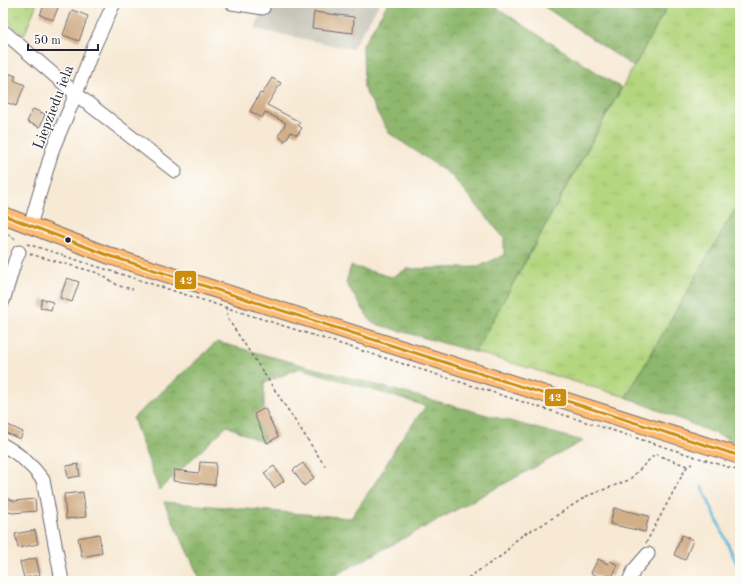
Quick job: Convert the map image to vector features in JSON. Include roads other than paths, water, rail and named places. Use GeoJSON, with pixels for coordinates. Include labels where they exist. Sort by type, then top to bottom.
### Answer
{"type":"FeatureCollection","features":[{"type":"Feature","properties":{"kind":"main road"},"geometry":{"type":"LineString","coordinates":[[3,215],[228,301],[740,456]]}},
{"type":"Feature","properties":{"kind":"street","name":"Liepziedu iela"},"geometry":{"type":"LineString","coordinates":[[30,226],[53,148],[92,51],[114,3]]}},
{"type":"Feature","properties":{"kind":"street"},"geometry":{"type":"LineString","coordinates":[[232,3],[263,8]]}},
{"type":"Feature","properties":{"kind":"street"},"geometry":{"type":"LineString","coordinates":[[3,31],[76,94],[175,171]]}},
{"type":"Feature","properties":{"kind":"street"},"geometry":{"type":"LineString","coordinates":[[3,301],[20,245]]}},
{"type":"Feature","properties":{"kind":"street"},"geometry":{"type":"LineString","coordinates":[[3,445],[23,457],[34,467],[43,480],[62,581]]}},
{"type":"Feature","properties":{"kind":"street"},"geometry":{"type":"LineString","coordinates":[[629,581],[634,570],[648,554]]}},
{"type":"Feature","properties":{"kind":"waterway"},"geometry":{"type":"LineString","coordinates":[[702,487],[740,571]]}}]}
